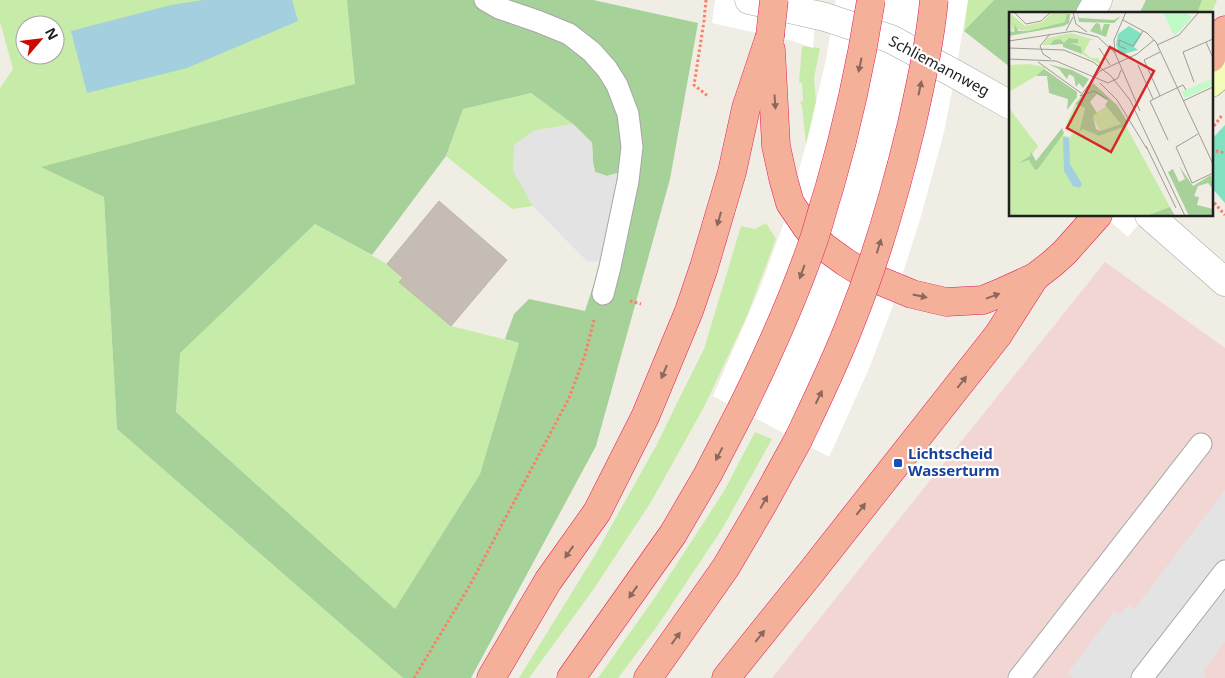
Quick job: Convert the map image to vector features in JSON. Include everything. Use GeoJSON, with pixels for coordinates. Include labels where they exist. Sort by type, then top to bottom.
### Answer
{"type":"FeatureCollection","features":[{"type":"Feature","properties":{"kind":"highway"},"geometry":{"type":"LineString","coordinates":[[774,0],[770,36],[776,146],[783,178],[790,203],[807,228],[823,246],[845,262],[866,275],[912,294],[946,302],[983,300],[1035,277],[1065,252],[1097,216]]}},
{"type":"Feature","properties":{"kind":"highway"},"geometry":{"type":"LineString","coordinates":[[572,678],[673,534],[708,474],[766,359],[792,299],[815,235],[838,158],[863,52],[871,0]]}},
{"type":"Feature","properties":{"kind":"highway"},"geometry":{"type":"LineString","coordinates":[[648,678],[726,567],[798,440],[828,378],[875,256],[894,194],[914,116],[932,25],[934,0]]}},
{"type":"Feature","properties":{"kind":"highway"},"geometry":{"type":"LineString","coordinates":[[1212,56],[1225,30]]}},
{"type":"Feature","properties":{"kind":"highway"},"geometry":{"type":"LineString","coordinates":[[491,678],[548,581],[597,512],[645,417],[686,319],[704,267],[732,172],[746,108],[770,36]]}},
{"type":"Feature","properties":{"kind":"highway"},"geometry":{"type":"LineString","coordinates":[[726,678],[998,335],[1035,277]]}},
{"type":"Feature","properties":{"kind":"main road"},"geometry":{"type":"LineString","coordinates":[[1212,82],[1225,71]]}},
{"type":"Feature","properties":{"kind":"street","name":"Schliemannweg"},"geometry":{"type":"LineString","coordinates":[[750,0],[825,17],[891,38],[1009,104]]}},
{"type":"Feature","properties":{"kind":"street"},"geometry":{"type":"LineString","coordinates":[[1091,12],[1098,0]]}},
{"type":"Feature","properties":{"kind":"street"},"geometry":{"type":"LineString","coordinates":[[1150,216],[1225,282]]}},
{"type":"Feature","properties":{"kind":"lane"},"geometry":{"type":"LineString","coordinates":[[485,0],[499,8],[568,34],[592,52],[608,68],[617,85],[628,114],[632,148],[625,197],[603,294]]}},
{"type":"Feature","properties":{"kind":"lane"},"geometry":{"type":"LineString","coordinates":[[1019,678],[1201,444]]}},
{"type":"Feature","properties":{"kind":"lane"},"geometry":{"type":"LineString","coordinates":[[1142,678],[1225,571]]}},
{"type":"Feature","properties":{"kind":"path"},"geometry":{"type":"LineString","coordinates":[[706,0],[694,85],[709,97]]}},
{"type":"Feature","properties":{"kind":"path"},"geometry":{"type":"LineString","coordinates":[[1212,129],[1225,113]]}},
{"type":"Feature","properties":{"kind":"path"},"geometry":{"type":"LineString","coordinates":[[1212,150],[1225,153]]}},
{"type":"Feature","properties":{"kind":"path"},"geometry":{"type":"LineString","coordinates":[[1212,200],[1225,215]]}},
{"type":"Feature","properties":{"kind":"path"},"geometry":{"type":"LineString","coordinates":[[414,678],[470,585],[570,398],[603,294]]}},
{"type":"Feature","properties":{"kind":"shaded area"},"geometry":{"type":"Polygon","coordinates":[[[573,124],[592,143],[595,172],[607,176],[618,173],[601,262],[587,261],[533,206],[513,171],[514,145],[533,131],[573,124]]]}},
{"type":"Feature","properties":{"kind":"shaded area"},"geometry":{"type":"Polygon","coordinates":[[[1105,262],[1225,348],[1225,678],[772,678],[1105,262]]]}},
{"type":"Feature","properties":{"kind":"shaded area"},"geometry":{"type":"Polygon","coordinates":[[[1225,490],[1225,642],[1203,671],[1206,675],[1204,678],[1073,678],[1068,673],[1114,611],[1120,615],[1128,605],[1134,609],[1225,490]]]}},
{"type":"Feature","properties":{"kind":"green space"},"geometry":{"type":"Polygon","coordinates":[[[0,0],[347,0],[356,84],[42,167],[104,197],[117,429],[403,678],[0,678],[0,88],[13,69],[0,22],[0,0]]]}},
{"type":"Feature","properties":{"kind":"green space"},"geometry":{"type":"Polygon","coordinates":[[[347,0],[593,0],[698,23],[670,179],[596,446],[471,678],[403,678],[117,429],[104,197],[41,167],[355,84],[347,0]],[[531,93],[463,109],[446,156],[372,255],[315,224],[180,353],[176,412],[395,609],[480,474],[519,343],[505,339],[514,314],[529,299],[585,311],[601,262],[617,173],[607,176],[595,172],[592,143],[573,124],[531,93]]]}},
{"type":"Feature","properties":{"kind":"green space"},"geometry":{"type":"Polygon","coordinates":[[[968,0],[994,0],[964,31],[968,0]]]}},
{"type":"Feature","properties":{"kind":"green space"},"geometry":{"type":"Polygon","coordinates":[[[994,0],[1085,0],[1075,12],[1009,12],[1009,66],[964,31],[994,0]]]}},
{"type":"Feature","properties":{"kind":"green space"},"geometry":{"type":"Polygon","coordinates":[[[1146,0],[1202,0],[1198,12],[1140,12],[1146,0]]]}},
{"type":"Feature","properties":{"kind":"green space"},"geometry":{"type":"Polygon","coordinates":[[[1202,0],[1217,0],[1212,12],[1198,12],[1202,0]]]}},
{"type":"Feature","properties":{"kind":"green space"},"geometry":{"type":"Polygon","coordinates":[[[802,46],[820,48],[814,78],[816,103],[806,145],[800,102],[803,101],[802,83],[799,83],[802,46]]]}},
{"type":"Feature","properties":{"kind":"green space"},"geometry":{"type":"Polygon","coordinates":[[[531,93],[573,124],[533,131],[514,171],[533,206],[512,209],[446,156],[463,109],[531,93]]]}},
{"type":"Feature","properties":{"kind":"green space"},"geometry":{"type":"Polygon","coordinates":[[[1225,125],[1225,203],[1212,188],[1212,139],[1225,125]]]}},
{"type":"Feature","properties":{"kind":"green space"},"geometry":{"type":"Polygon","coordinates":[[[766,223],[776,239],[747,316],[704,407],[651,502],[593,590],[529,678],[519,678],[595,555],[656,446],[704,349],[741,226],[755,229],[766,223]]]}},
{"type":"Feature","properties":{"kind":"green space"},"geometry":{"type":"Polygon","coordinates":[[[315,224],[387,264],[403,278],[399,282],[451,326],[519,343],[480,474],[395,609],[176,412],[179,353],[315,224]]]}},
{"type":"Feature","properties":{"kind":"green space"},"geometry":{"type":"Polygon","coordinates":[[[755,432],[772,439],[722,529],[658,625],[618,678],[598,678],[658,593],[724,491],[755,432]]]}},
{"type":"Feature","properties":{"kind":"water"},"geometry":{"type":"Polygon","coordinates":[[[203,0],[292,0],[298,21],[187,68],[87,93],[71,31],[171,5],[203,0]]]}},
{"type":"Feature","properties":{"kind":"pier"},"geometry":{"type":"Polygon","coordinates":[[[715,0],[817,0],[813,48],[793,41],[712,23],[715,0]]]}},
{"type":"Feature","properties":{"kind":"pier"},"geometry":{"type":"Polygon","coordinates":[[[836,0],[968,0],[944,132],[921,216],[892,308],[868,371],[829,457],[713,396],[760,288],[786,217],[808,137],[826,59],[836,0]]]}},
{"type":"Feature","properties":{"kind":"pier"},"geometry":{"type":"Polygon","coordinates":[[[1104,216],[1145,216],[1128,237],[1104,216]]]}},
{"type":"Feature","properties":{"kind":"building"},"geometry":{"type":"Polygon","coordinates":[[[439,201],[507,260],[451,326],[399,282],[403,278],[387,264],[439,201]]]}},
{"type":"Feature","properties":{"kind":"place","name":"Lichtscheid Wasserturm"},"geometry":{"type":"Point","coordinates":[898,463]}}]}
